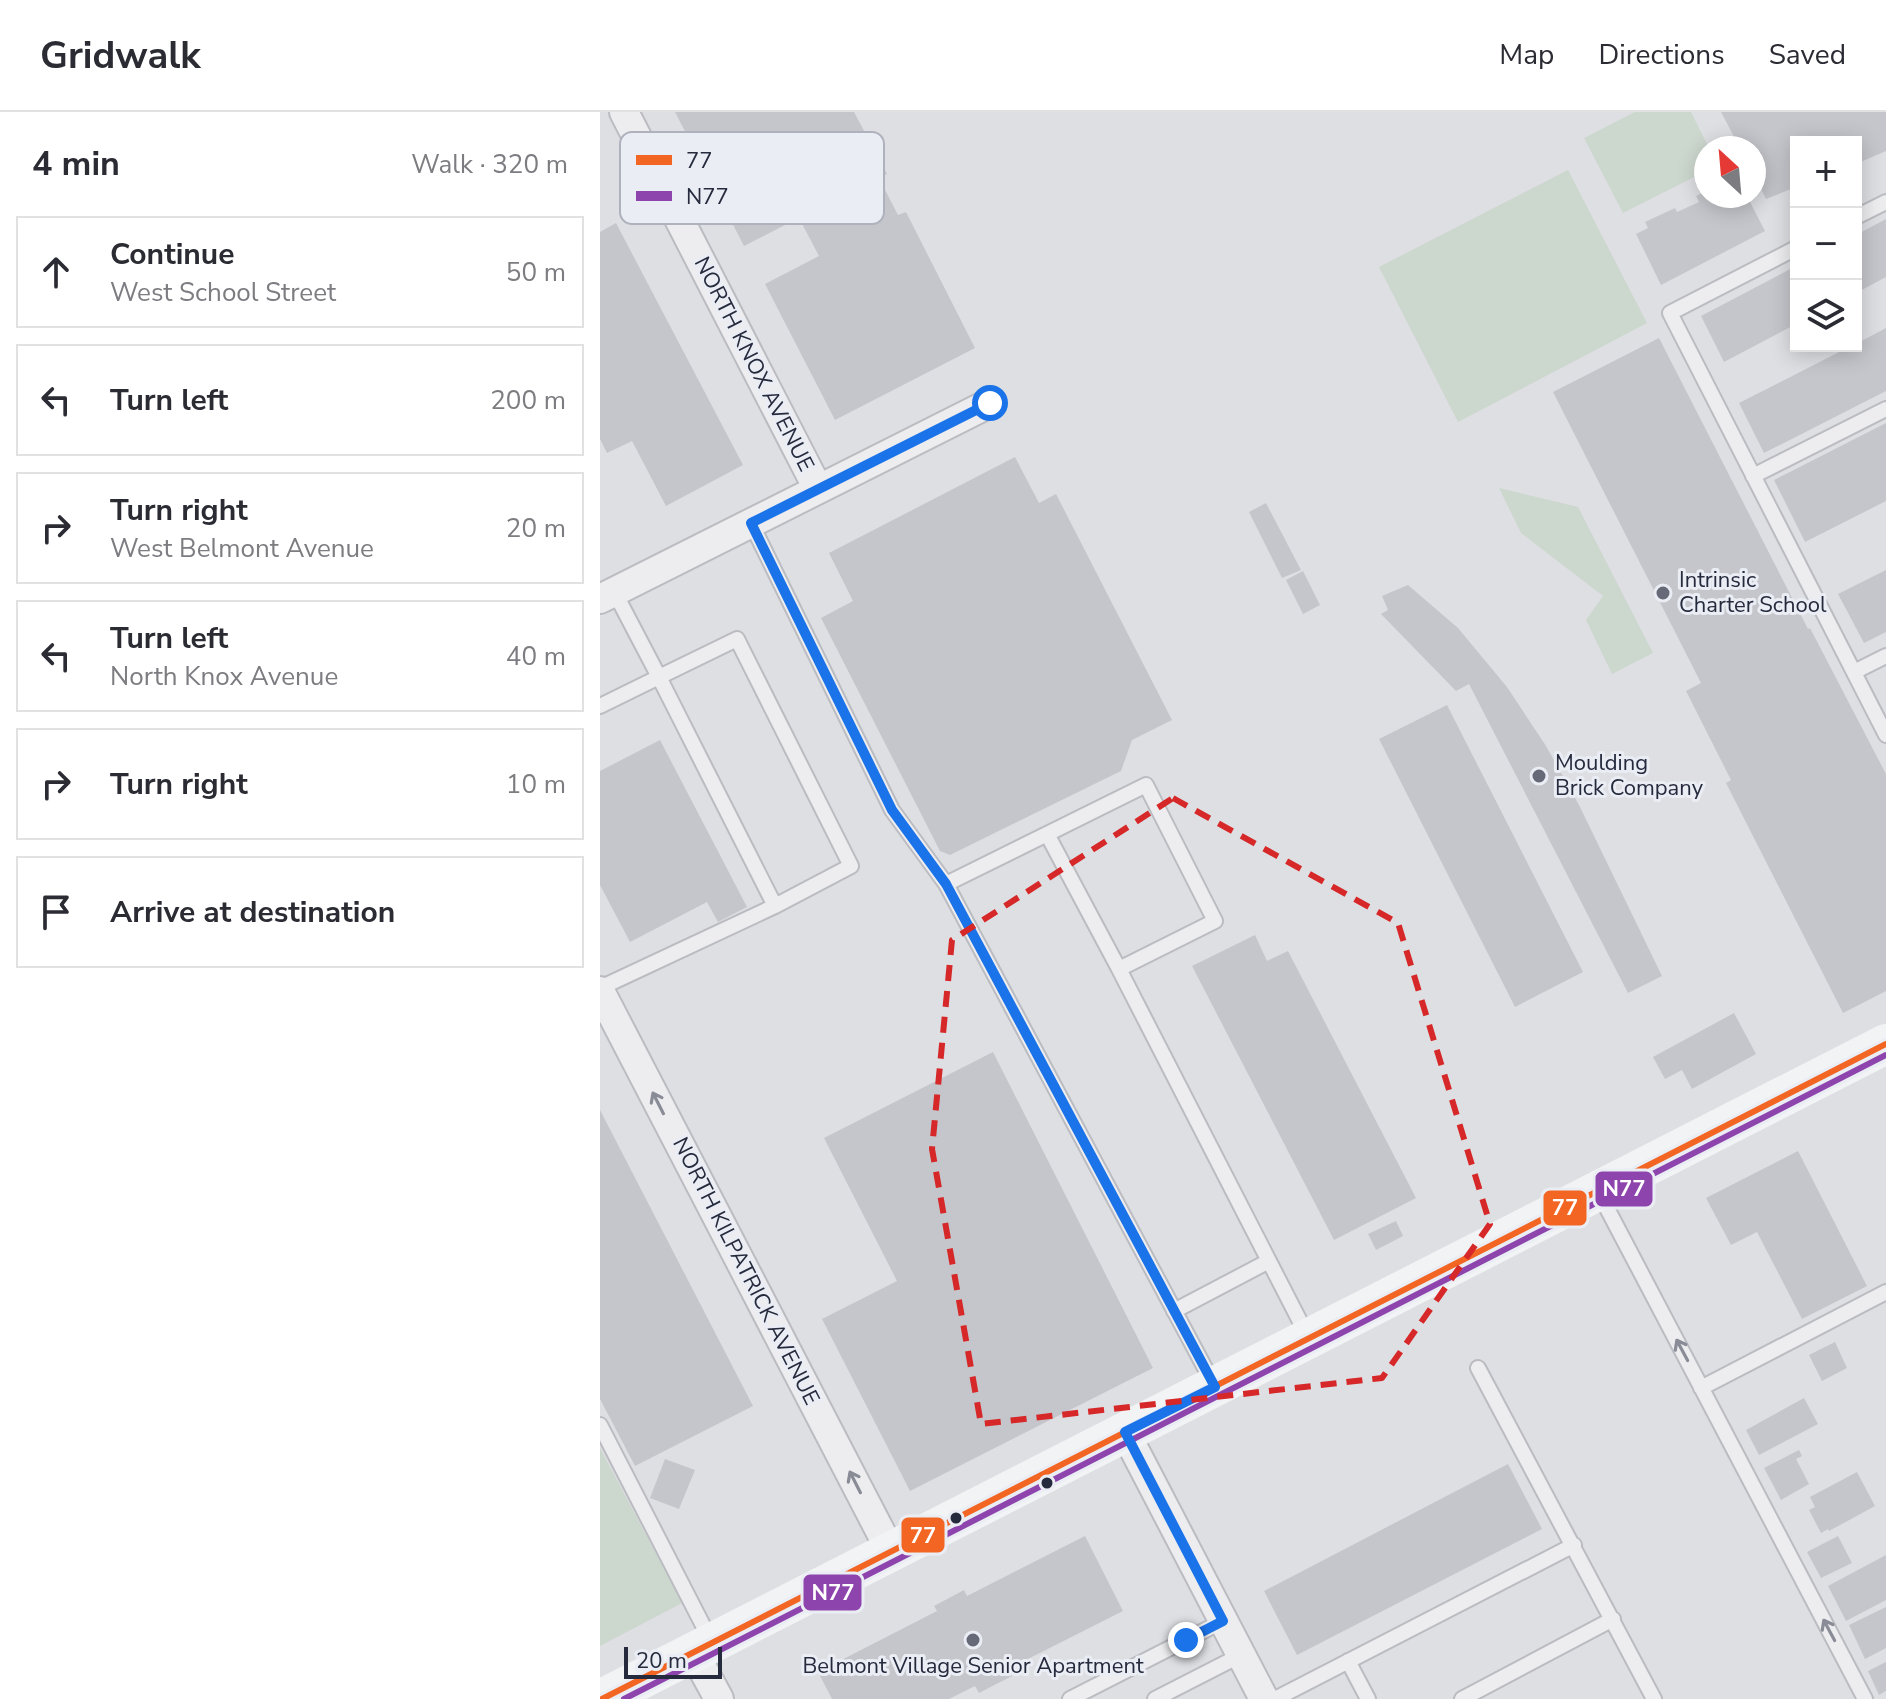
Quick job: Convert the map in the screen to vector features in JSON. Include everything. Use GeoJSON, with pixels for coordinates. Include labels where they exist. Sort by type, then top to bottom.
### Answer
{"type":"FeatureCollection","features":[{"type":"Feature","properties":{"kind":"main road"},"geometry":{"type":"LineString","coordinates":[[602,1699],[1886,1044]]}},
{"type":"Feature","properties":{"kind":"street","name":"NORTH KNOX AVENUE"},"geometry":{"type":"LineString","coordinates":[[624,112],[634,132]]}},
{"type":"Feature","properties":{"kind":"street","name":"NORTH KNOX AVENUE"},"geometry":{"type":"LineString","coordinates":[[682,224],[818,489]]}},
{"type":"Feature","properties":{"kind":"street"},"geometry":{"type":"LineString","coordinates":[[607,595],[990,403]]}},
{"type":"Feature","properties":{"kind":"street","name":"NORTH KILPATRICK AVENUE"},"geometry":{"type":"LineString","coordinates":[[600,990],[891,1552]]}},
{"type":"Feature","properties":{"kind":"street"},"geometry":{"type":"LineString","coordinates":[[1125,1432],[1264,1699]]}},
{"type":"Feature","properties":{"kind":"street"},"geometry":{"type":"LineString","coordinates":[[703,1648],[719,1699]]}},
{"type":"Feature","properties":{"kind":"lane"},"geometry":{"type":"LineString","coordinates":[[1862,214],[1886,202]]}},
{"type":"Feature","properties":{"kind":"lane"},"geometry":{"type":"LineString","coordinates":[[1790,251],[1670,313],[1886,735]]}},
{"type":"Feature","properties":{"kind":"lane"},"geometry":{"type":"LineString","coordinates":[[1753,476],[1886,409]]}},
{"type":"Feature","properties":{"kind":"lane"},"geometry":{"type":"LineString","coordinates":[[751,523],[892,810],[946,884],[1215,1387]]}},
{"type":"Feature","properties":{"kind":"lane"},"geometry":{"type":"LineString","coordinates":[[607,595],[659,677],[775,906]]}},
{"type":"Feature","properties":{"kind":"lane"},"geometry":{"type":"LineString","coordinates":[[600,706],[737,639],[851,866],[600,990]]}},
{"type":"Feature","properties":{"kind":"lane"},"geometry":{"type":"LineString","coordinates":[[1854,672],[1886,656]]}},
{"type":"Feature","properties":{"kind":"lane"},"geometry":{"type":"LineString","coordinates":[[946,884],[1146,785],[1215,921],[1119,969]]}},
{"type":"Feature","properties":{"kind":"lane"},"geometry":{"type":"LineString","coordinates":[[1047,834],[1308,1339]]}},
{"type":"Feature","properties":{"kind":"lane"},"geometry":{"type":"LineString","coordinates":[[1598,1191],[1865,1699]]}},
{"type":"Feature","properties":{"kind":"lane"},"geometry":{"type":"LineString","coordinates":[[1174,1311],[1269,1261]]}},
{"type":"Feature","properties":{"kind":"lane"},"geometry":{"type":"LineString","coordinates":[[1701,1388],[1886,1292]]}},
{"type":"Feature","properties":{"kind":"lane"},"geometry":{"type":"LineString","coordinates":[[1478,1368],[1654,1699]]}},
{"type":"Feature","properties":{"kind":"lane"},"geometry":{"type":"LineString","coordinates":[[600,1425],[703,1648]]}},
{"type":"Feature","properties":{"kind":"lane"},"geometry":{"type":"LineString","coordinates":[[1275,1699],[1574,1545]]}},
{"type":"Feature","properties":{"kind":"lane"},"geometry":{"type":"LineString","coordinates":[[1462,1699],[1613,1619]]}},
{"type":"Feature","properties":{"kind":"lane"},"geometry":{"type":"LineString","coordinates":[[1070,1699],[1223,1621]]}},
{"type":"Feature","properties":{"kind":"lane"},"geometry":{"type":"LineString","coordinates":[[1155,1699],[1241,1655]]}},
{"type":"Feature","properties":{"kind":"lane"},"geometry":{"type":"LineString","coordinates":[[1348,1661],[1368,1699]]}},
{"type":"Feature","properties":{"kind":"highlighted area"},"geometry":{"type":"Polygon","coordinates":[[[1173,798],[1398,923],[1490,1224],[1382,1378],[981,1424],[932,1149],[952,940],[1173,798]]]}},
{"type":"Feature","properties":{"kind":"shaded area"},"geometry":{"type":"Polygon","coordinates":[[[1635,112],[1691,112],[1703,136],[1694,136],[1694,177],[1623,213],[1584,138],[1635,112]]]}},
{"type":"Feature","properties":{"kind":"shaded area"},"geometry":{"type":"Polygon","coordinates":[[[1568,170],[1647,323],[1458,422],[1379,267],[1568,170]]]}},
{"type":"Feature","properties":{"kind":"shaded area"},"geometry":{"type":"Polygon","coordinates":[[[1499,488],[1578,507],[1653,653],[1612,674],[1586,620],[1603,596],[1521,533],[1499,488]]]}},
{"type":"Feature","properties":{"kind":"shaded area"},"geometry":{"type":"Polygon","coordinates":[[[600,1448],[682,1603],[600,1646],[600,1448]]]}},
{"type":"Feature","properties":{"kind":"building"},"geometry":{"type":"Polygon","coordinates":[[[675,112],[854,112],[865,132],[685,132],[675,112]]]}},
{"type":"Feature","properties":{"kind":"building"},"geometry":{"type":"Polygon","coordinates":[[[1721,112],[1886,112],[1886,151],[1862,161],[1862,136],[1790,136],[1790,189],[1766,199],[1766,136],[1734,136],[1721,112]]]}},
{"type":"Feature","properties":{"kind":"building"},"geometry":{"type":"Polygon","coordinates":[[[884,188],[898,215],[906,212],[975,348],[835,420],[765,284],[819,256],[802,224],[884,224],[884,188]]]}},
{"type":"Feature","properties":{"kind":"building"},"geometry":{"type":"Polygon","coordinates":[[[1694,204],[1694,208],[1753,208],[1765,231],[1661,285],[1636,234],[1648,228],[1645,222],[1675,208],[1677,212],[1694,204]]]}},
{"type":"Feature","properties":{"kind":"building"},"geometry":{"type":"Polygon","coordinates":[[[1886,219],[1886,277],[1862,290],[1862,280],[1862,232],[1886,219]]]}},
{"type":"Feature","properties":{"kind":"building"},"geometry":{"type":"Polygon","coordinates":[[[616,223],[743,465],[666,506],[632,441],[607,453],[600,439],[600,232],[616,223]]]}},
{"type":"Feature","properties":{"kind":"building"},"geometry":{"type":"Polygon","coordinates":[[[733,224],[787,224],[744,246],[733,224]]]}},
{"type":"Feature","properties":{"kind":"building"},"geometry":{"type":"Polygon","coordinates":[[[1790,269],[1790,327],[1724,362],[1701,316],[1790,269]]]}},
{"type":"Feature","properties":{"kind":"building"},"geometry":{"type":"Polygon","coordinates":[[[1886,328],[1886,391],[1764,453],[1739,403],[1839,352],[1862,352],[1862,341],[1886,328]]]}},
{"type":"Feature","properties":{"kind":"building"},"geometry":{"type":"Polygon","coordinates":[[[1659,338],[1886,774],[1886,991],[1843,1013],[1726,783],[1731,780],[1686,691],[1701,683],[1553,392],[1659,338]]]}},
{"type":"Feature","properties":{"kind":"building"},"geometry":{"type":"Polygon","coordinates":[[[1886,423],[1886,501],[1805,542],[1774,480],[1886,423]]]}},
{"type":"Feature","properties":{"kind":"building"},"geometry":{"type":"Polygon","coordinates":[[[1015,457],[1039,503],[1056,494],[1172,720],[1132,740],[1121,771],[950,855],[940,851],[821,618],[853,601],[829,553],[1015,457]]]}},
{"type":"Feature","properties":{"kind":"building"},"geometry":{"type":"Polygon","coordinates":[[[1266,503],[1301,570],[1282,578],[1249,512],[1266,503]]]}},
{"type":"Feature","properties":{"kind":"building"},"geometry":{"type":"Polygon","coordinates":[[[1886,570],[1886,632],[1864,643],[1838,594],[1886,570]]]}},
{"type":"Feature","properties":{"kind":"building"},"geometry":{"type":"Polygon","coordinates":[[[1303,571],[1320,605],[1303,614],[1286,580],[1303,571]]]}},
{"type":"Feature","properties":{"kind":"building","name":"Moulding Brick Company"},"geometry":{"type":"Polygon","coordinates":[[[1408,585],[1458,628],[1507,687],[1546,746],[1579,805],[1662,976],[1628,993],[1469,684],[1456,691],[1381,614],[1388,610],[1382,596],[1408,585]]]}},
{"type":"Feature","properties":{"kind":"building"},"geometry":{"type":"Polygon","coordinates":[[[1447,705],[1583,972],[1515,1007],[1379,739],[1447,705]]]}},
{"type":"Feature","properties":{"kind":"building"},"geometry":{"type":"Polygon","coordinates":[[[660,740],[747,907],[718,922],[707,902],[630,942],[600,885],[600,771],[660,740]]]}},
{"type":"Feature","properties":{"kind":"building"},"geometry":{"type":"Polygon","coordinates":[[[1255,935],[1267,961],[1288,951],[1416,1198],[1334,1240],[1192,966],[1255,935]]]}},
{"type":"Feature","properties":{"kind":"building"},"geometry":{"type":"Polygon","coordinates":[[[1734,1013],[1756,1054],[1692,1089],[1682,1070],[1665,1079],[1653,1057],[1734,1013]]]}},
{"type":"Feature","properties":{"kind":"building"},"geometry":{"type":"Polygon","coordinates":[[[993,1052],[1153,1368],[910,1491],[822,1319],[897,1281],[824,1138],[993,1052]]]}},
{"type":"Feature","properties":{"kind":"building"},"geometry":{"type":"Polygon","coordinates":[[[600,1110],[753,1406],[635,1466],[600,1399],[600,1110]]]}},
{"type":"Feature","properties":{"kind":"building"},"geometry":{"type":"Polygon","coordinates":[[[1798,1151],[1867,1286],[1802,1319],[1757,1232],[1731,1245],[1706,1198],[1798,1151]]]}},
{"type":"Feature","properties":{"kind":"building"},"geometry":{"type":"Polygon","coordinates":[[[1396,1221],[1403,1236],[1376,1250],[1368,1234],[1396,1221]]]}},
{"type":"Feature","properties":{"kind":"building"},"geometry":{"type":"Polygon","coordinates":[[[1835,1342],[1847,1368],[1822,1381],[1809,1355],[1835,1342]]]}},
{"type":"Feature","properties":{"kind":"building"},"geometry":{"type":"Polygon","coordinates":[[[1804,1398],[1818,1424],[1759,1455],[1746,1430],[1804,1398]]]}},
{"type":"Feature","properties":{"kind":"building"},"geometry":{"type":"Polygon","coordinates":[[[1799,1450],[1802,1456],[1796,1459],[1809,1484],[1781,1500],[1764,1468],[1799,1450]]]}},
{"type":"Feature","properties":{"kind":"building"},"geometry":{"type":"Polygon","coordinates":[[[665,1459],[695,1470],[679,1509],[650,1498],[665,1459]]]}},
{"type":"Feature","properties":{"kind":"building"},"geometry":{"type":"Polygon","coordinates":[[[1508,1464],[1542,1529],[1297,1655],[1264,1591],[1508,1464]]]}},
{"type":"Feature","properties":{"kind":"building"},"geometry":{"type":"Polygon","coordinates":[[[1857,1472],[1875,1506],[1821,1533],[1809,1510],[1815,1507],[1810,1497],[1857,1472]]]}},
{"type":"Feature","properties":{"kind":"building","name":"Belmont Village Senior Apartment"},"geometry":{"type":"Polygon","coordinates":[[[1085,1536],[1123,1611],[1008,1669],[1012,1676],[979,1693],[975,1686],[949,1699],[832,1699],[818,1672],[937,1611],[934,1606],[964,1590],[967,1596],[1085,1536]]]}},
{"type":"Feature","properties":{"kind":"building"},"geometry":{"type":"Polygon","coordinates":[[[1838,1536],[1852,1563],[1821,1578],[1807,1552],[1838,1536]]]}},
{"type":"Feature","properties":{"kind":"building"},"geometry":{"type":"Polygon","coordinates":[[[1886,1555],[1886,1600],[1846,1621],[1828,1586],[1886,1555]]]}},
{"type":"Feature","properties":{"kind":"building"},"geometry":{"type":"Polygon","coordinates":[[[1886,1607],[1886,1648],[1865,1659],[1849,1625],[1886,1607]]]}},
{"type":"Feature","properties":{"kind":"building"},"geometry":{"type":"Polygon","coordinates":[[[1886,1662],[1886,1691],[1879,1695],[1868,1671],[1886,1662]]]}},
{"type":"Feature","properties":{"kind":"transit line","name":"77"},"geometry":{"type":"LineString","coordinates":[[602,1699],[1886,1044]]}},
{"type":"Feature","properties":{"kind":"transit line","name":"N77"},"geometry":{"type":"LineString","coordinates":[[624,1699],[1886,1055]]}},
{"type":"Feature","properties":{"kind":"place","name":"Intrinsic Charter School"},"geometry":{"type":"Point","coordinates":[1663,593]}},
{"type":"Feature","properties":{"kind":"place","name":"Moulding Brick Company"},"geometry":{"type":"Point","coordinates":[1539,776]}},
{"type":"Feature","properties":{"kind":"place","name":"Belmont Village Senior Apartment"},"geometry":{"type":"Point","coordinates":[973,1640]}},
{"type":"Feature","properties":{"kind":"route"},"geometry":{"type":"LineString","coordinates":[[990,403],[751,523],[892,810],[946,884],[1215,1387],[1125,1432],[1223,1621],[1186,1640]]}}]}
